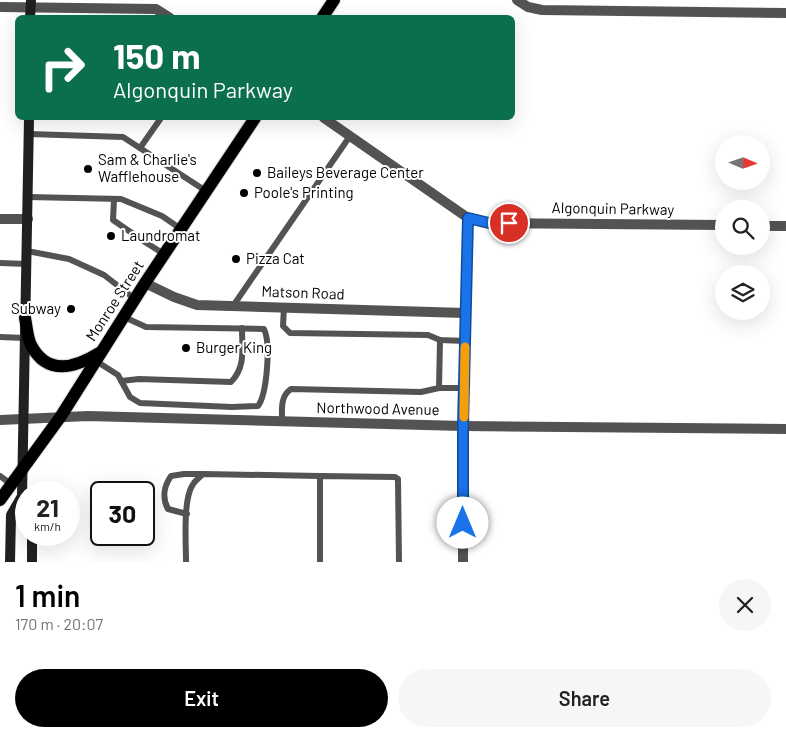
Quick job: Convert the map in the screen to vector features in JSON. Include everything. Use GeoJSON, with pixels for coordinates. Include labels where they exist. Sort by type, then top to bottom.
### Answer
{"type":"FeatureCollection","features":[{"type":"Feature","properties":{"kind":"main road"},"geometry":{"type":"LineString","coordinates":[[324,15],[334,0]]}},
{"type":"Feature","properties":{"kind":"main road"},"geometry":{"type":"LineString","coordinates":[[23,481],[29,120]]}},
{"type":"Feature","properties":{"kind":"main road","name":"Monroe Street"},"geometry":{"type":"LineString","coordinates":[[0,500],[61,416],[145,283],[254,120]]}},
{"type":"Feature","properties":{"kind":"main road"},"geometry":{"type":"LineString","coordinates":[[25,318],[30,344],[38,356],[53,366],[65,367],[99,356]]}},
{"type":"Feature","properties":{"kind":"main road"},"geometry":{"type":"LineString","coordinates":[[10,562],[12,514],[15,510]]}},
{"type":"Feature","properties":{"kind":"main road"},"geometry":{"type":"LineString","coordinates":[[32,546],[32,562]]}},
{"type":"Feature","properties":{"kind":"street"},"geometry":{"type":"LineString","coordinates":[[517,0],[528,7],[542,10],[786,13]]}},
{"type":"Feature","properties":{"kind":"street"},"geometry":{"type":"LineString","coordinates":[[0,7],[156,9],[165,15]]}},
{"type":"Feature","properties":{"kind":"street","name":"Algonquin Parkway"},"geometry":{"type":"LineString","coordinates":[[327,120],[468,218],[489,223],[715,225]]}},
{"type":"Feature","properties":{"kind":"street"},"geometry":{"type":"LineString","coordinates":[[463,562],[463,426],[468,218]]}},
{"type":"Feature","properties":{"kind":"street"},"geometry":{"type":"LineString","coordinates":[[0,219],[28,219]]}},
{"type":"Feature","properties":{"kind":"street"},"geometry":{"type":"LineString","coordinates":[[770,226],[786,226]]}},
{"type":"Feature","properties":{"kind":"street","name":"Matson Road"},"geometry":{"type":"LineString","coordinates":[[145,283],[174,298],[197,305],[465,313]]}},
{"type":"Feature","properties":{"kind":"street","name":"Northwood Avenue"},"geometry":{"type":"LineString","coordinates":[[0,420],[61,416],[463,426],[786,429]]}},
{"type":"Feature","properties":{"kind":"lane"},"geometry":{"type":"LineString","coordinates":[[140,148],[160,120]]}},
{"type":"Feature","properties":{"kind":"lane"},"geometry":{"type":"LineString","coordinates":[[29,134],[123,137],[206,191]]}},
{"type":"Feature","properties":{"kind":"lane"},"geometry":{"type":"LineString","coordinates":[[233,306],[350,136]]}},
{"type":"Feature","properties":{"kind":"lane"},"geometry":{"type":"LineString","coordinates":[[28,198],[120,199],[162,216],[181,229]]}},
{"type":"Feature","properties":{"kind":"lane"},"geometry":{"type":"LineString","coordinates":[[114,200],[113,220],[164,254]]}},
{"type":"Feature","properties":{"kind":"lane"},"geometry":{"type":"LineString","coordinates":[[27,252],[69,259],[104,275],[135,299]]}},
{"type":"Feature","properties":{"kind":"lane"},"geometry":{"type":"LineString","coordinates":[[0,263],[27,264]]}},
{"type":"Feature","properties":{"kind":"lane"},"geometry":{"type":"LineString","coordinates":[[284,307],[283,326],[290,333],[428,335],[440,340],[465,341]]}},
{"type":"Feature","properties":{"kind":"lane"},"geometry":{"type":"LineString","coordinates":[[99,356],[118,375],[130,397],[140,403],[232,407],[258,406],[261,402],[265,387],[267,335],[264,329],[146,327],[124,317]]}},
{"type":"Feature","properties":{"kind":"lane"},"geometry":{"type":"LineString","coordinates":[[121,381],[139,379],[231,382],[237,376],[242,365],[242,328]]}},
{"type":"Feature","properties":{"kind":"lane"},"geometry":{"type":"LineString","coordinates":[[0,337],[25,338]]}},
{"type":"Feature","properties":{"kind":"lane"},"geometry":{"type":"LineString","coordinates":[[439,388],[440,340]]}},
{"type":"Feature","properties":{"kind":"lane"},"geometry":{"type":"LineString","coordinates":[[282,422],[283,397],[291,389],[420,392],[439,388],[464,388]]}},
{"type":"Feature","properties":{"kind":"lane"},"geometry":{"type":"LineString","coordinates":[[186,562],[187,514],[191,487],[196,479],[203,474]]}},
{"type":"Feature","properties":{"kind":"lane"},"geometry":{"type":"LineString","coordinates":[[187,514],[168,509],[165,503],[165,484],[171,476],[203,474],[395,477],[398,479],[399,562]]}},
{"type":"Feature","properties":{"kind":"lane"},"geometry":{"type":"LineString","coordinates":[[0,476],[11,484]]}},
{"type":"Feature","properties":{"kind":"lane"},"geometry":{"type":"LineString","coordinates":[[320,476],[320,562]]}},
{"type":"Feature","properties":{"kind":"slow traffic"},"geometry":{"type":"LineString","coordinates":[[464,417],[465,347]]}},
{"type":"Feature","properties":{"kind":"place","name":"Sam & Charlie's Wafflehouse"},"geometry":{"type":"Point","coordinates":[88,169]}},
{"type":"Feature","properties":{"kind":"place","name":"Baileys Beverage Center"},"geometry":{"type":"Point","coordinates":[257,173]}},
{"type":"Feature","properties":{"kind":"place","name":"Poole's Printing"},"geometry":{"type":"Point","coordinates":[244,193]}},
{"type":"Feature","properties":{"kind":"place","name":"Laundromat"},"geometry":{"type":"Point","coordinates":[111,236]}},
{"type":"Feature","properties":{"kind":"place","name":"Pizza Cat"},"geometry":{"type":"Point","coordinates":[236,259]}},
{"type":"Feature","properties":{"kind":"place","name":"Subway"},"geometry":{"type":"Point","coordinates":[71,309]}},
{"type":"Feature","properties":{"kind":"place","name":"Burger King"},"geometry":{"type":"Point","coordinates":[186,348]}},
{"type":"Feature","properties":{"kind":"route"},"geometry":{"type":"LineString","coordinates":[[463,523],[463,426],[468,218],[489,223],[509,223]]}}]}
